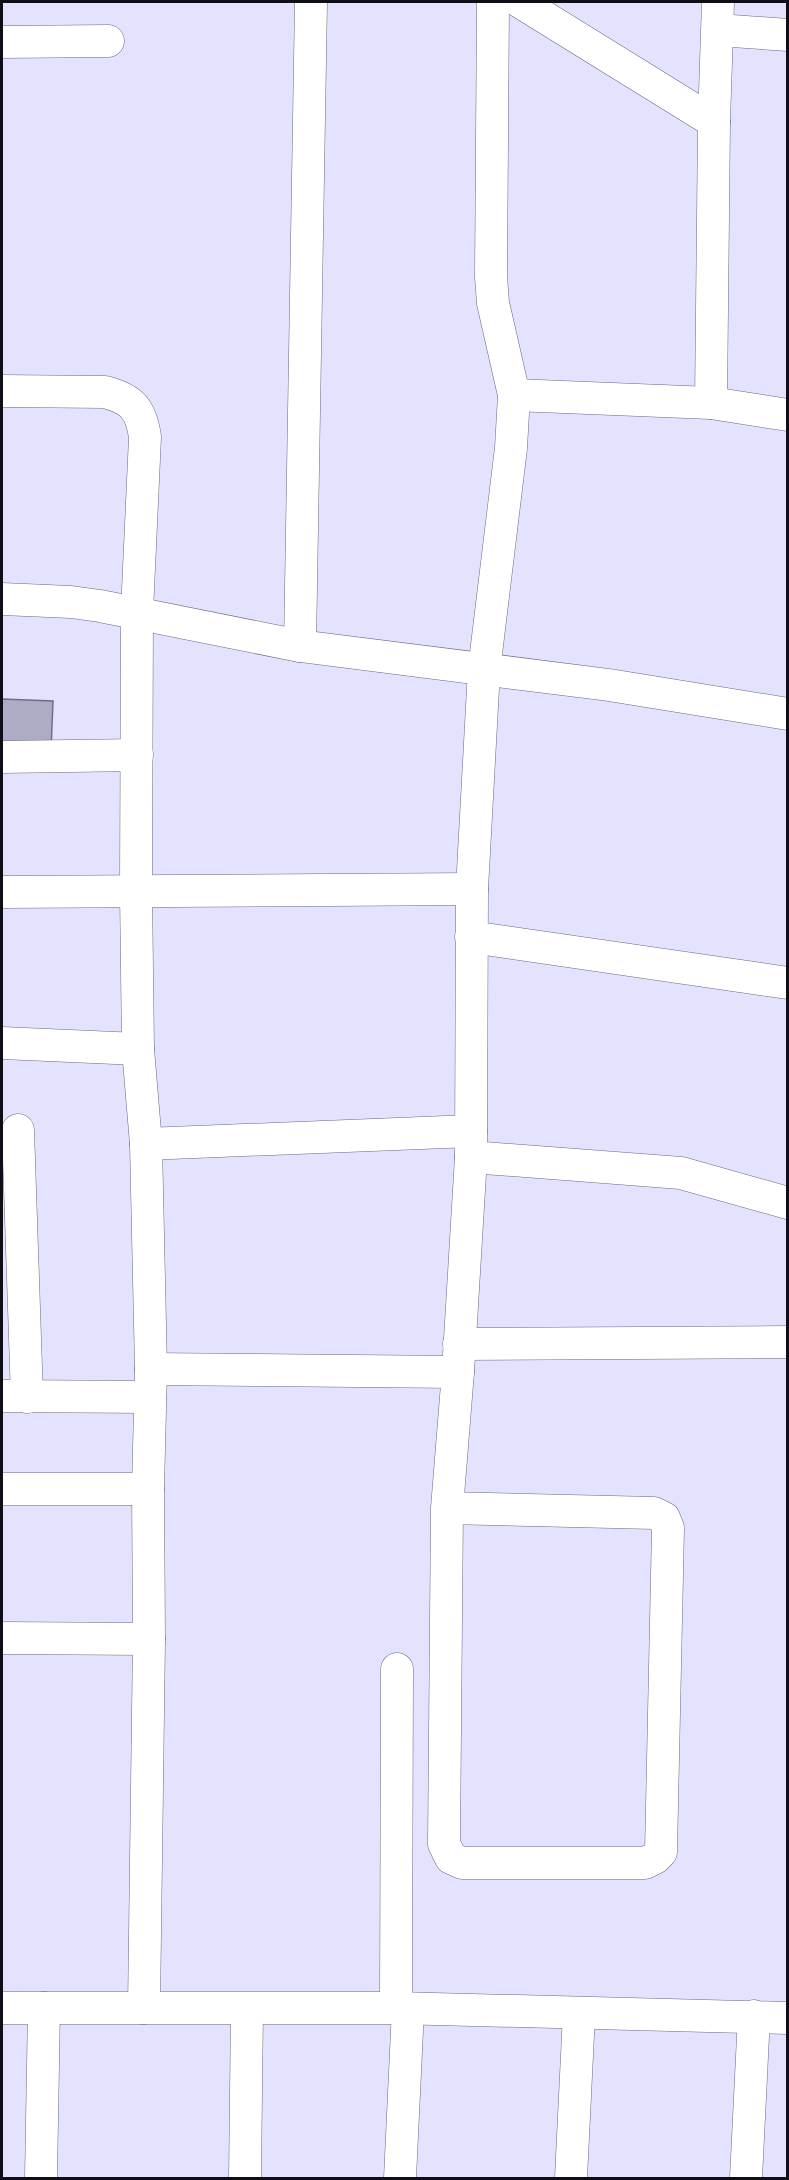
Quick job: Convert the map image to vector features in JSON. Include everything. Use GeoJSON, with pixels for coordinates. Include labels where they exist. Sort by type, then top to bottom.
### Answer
{"type":"FeatureCollection","features":[{"type":"Feature","properties":{"kind":"street"},"geometry":{"type":"LineString","coordinates":[[300,646],[311,2]]}},
{"type":"Feature","properties":{"kind":"street"},"geometry":{"type":"LineString","coordinates":[[447,1508],[654,1513],[664,1518],[668,1528],[665,1715],[661,1852],[655,1858],[645,1863],[462,1863],[451,1858],[444,1844],[447,1508],[471,1144],[472,889],[484,670],[511,448],[514,395],[493,303],[491,276],[493,2]]}},
{"type":"Feature","properties":{"kind":"street"},"geometry":{"type":"LineString","coordinates":[[520,2],[714,122]]}},
{"type":"Feature","properties":{"kind":"street"},"geometry":{"type":"LineString","coordinates":[[711,403],[714,122],[718,16],[788,35]]}},
{"type":"Feature","properties":{"kind":"street"},"geometry":{"type":"LineString","coordinates":[[2,42],[108,41]]}},
{"type":"Feature","properties":{"kind":"street"},"geometry":{"type":"LineString","coordinates":[[2,391],[105,392],[121,396],[134,405],[142,419],[145,437],[137,612],[136,891],[138,1049],[146,1144],[150,1383],[144,2008]]}},
{"type":"Feature","properties":{"kind":"street"},"geometry":{"type":"LineString","coordinates":[[514,395],[711,403],[788,415]]}},
{"type":"Feature","properties":{"kind":"street"},"geometry":{"type":"LineString","coordinates":[[2,599],[71,602],[137,612],[300,646],[609,685],[788,714]]}},
{"type":"Feature","properties":{"kind":"street"},"geometry":{"type":"LineString","coordinates":[[2,758],[137,755]]}},
{"type":"Feature","properties":{"kind":"street"},"geometry":{"type":"LineString","coordinates":[[2,892],[472,889]]}},
{"type":"Feature","properties":{"kind":"street"},"geometry":{"type":"LineString","coordinates":[[471,937],[788,983]]}},
{"type":"Feature","properties":{"kind":"street"},"geometry":{"type":"LineString","coordinates":[[2,1043],[138,1049]]}},
{"type":"Feature","properties":{"kind":"street"},"geometry":{"type":"LineString","coordinates":[[18,1130],[14,1396],[458,1358],[788,1342]]}},
{"type":"Feature","properties":{"kind":"street"},"geometry":{"type":"LineString","coordinates":[[146,1144],[471,1144],[681,1173],[788,1203]]}},
{"type":"Feature","properties":{"kind":"street"},"geometry":{"type":"LineString","coordinates":[[2,1489],[148,1489]]}},
{"type":"Feature","properties":{"kind":"street"},"geometry":{"type":"LineString","coordinates":[[2,1638],[149,1639]]}},
{"type":"Feature","properties":{"kind":"street"},"geometry":{"type":"LineString","coordinates":[[397,1669],[402,2009],[400,2178]]}},
{"type":"Feature","properties":{"kind":"street"},"geometry":{"type":"LineString","coordinates":[[2,2008],[402,2009],[788,2018]]}},
{"type":"Feature","properties":{"kind":"street"},"geometry":{"type":"LineString","coordinates":[[41,2178],[44,2008]]}},
{"type":"Feature","properties":{"kind":"street"},"geometry":{"type":"LineString","coordinates":[[245,2178],[247,2010]]}},
{"type":"Feature","properties":{"kind":"street"},"geometry":{"type":"LineString","coordinates":[[571,2178],[579,2014]]}},
{"type":"Feature","properties":{"kind":"street"},"geometry":{"type":"LineString","coordinates":[[746,2178],[754,2016]]}},
{"type":"Feature","properties":{"kind":"building"},"geometry":{"type":"Polygon","coordinates":[[[2,699],[53,701],[51,751],[2,749],[2,699]]]}}]}
